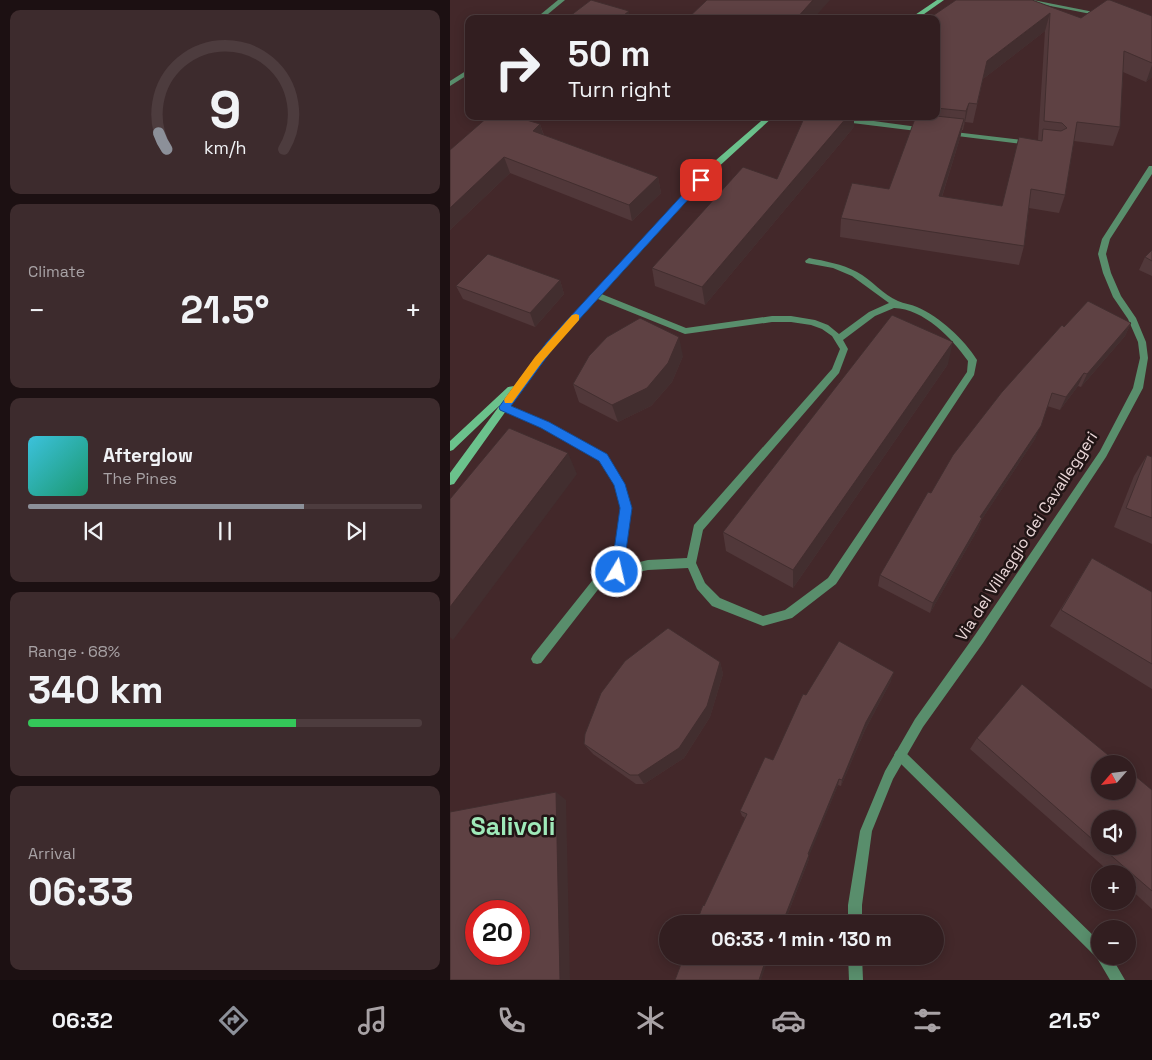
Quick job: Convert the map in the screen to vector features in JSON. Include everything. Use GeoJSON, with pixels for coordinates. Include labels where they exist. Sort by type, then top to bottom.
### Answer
{"type":"FeatureCollection","features":[{"type":"Feature","properties":{"kind":"street"},"geometry":{"type":"LineString","coordinates":[[543,15],[562,0]]}},
{"type":"Feature","properties":{"kind":"street"},"geometry":{"type":"LineString","coordinates":[[918,15],[941,0]]}},
{"type":"Feature","properties":{"kind":"street"},"geometry":{"type":"LineString","coordinates":[[1023,0],[1108,15]]}},
{"type":"Feature","properties":{"kind":"street"},"geometry":{"type":"LineString","coordinates":[[450,84],[465,74]]}},
{"type":"Feature","properties":{"kind":"street"},"geometry":{"type":"LineString","coordinates":[[450,447],[527,374],[596,295],[712,169],[767,120]]}},
{"type":"Feature","properties":{"kind":"street"},"geometry":{"type":"LineString","coordinates":[[844,120],[931,131]]}},
{"type":"Feature","properties":{"kind":"street"},"geometry":{"type":"LineString","coordinates":[[940,132],[1037,144]]}},
{"type":"Feature","properties":{"kind":"street","name":"Via del Villaggio dei Cavalleggeri"},"geometry":{"type":"LineString","coordinates":[[855,915],[866,831],[889,775],[919,723],[980,639],[1103,454],[1138,388],[1144,358],[1142,342],[1132,318],[1117,297],[1107,273],[1102,254],[1106,239],[1152,168]]}},
{"type":"Feature","properties":{"kind":"street"},"geometry":{"type":"LineString","coordinates":[[596,295],[685,330],[698,330],[744,322],[791,319],[825,327],[836,334],[839,339],[844,349],[836,371],[698,528],[691,563],[700,586],[716,602],[763,621],[788,614],[832,580],[972,373],[973,360],[957,340],[943,327],[907,306],[896,304],[855,274],[835,266],[809,261]]}},
{"type":"Feature","properties":{"kind":"street"},"geometry":{"type":"LineString","coordinates":[[839,339],[880,309],[896,304]]}},
{"type":"Feature","properties":{"kind":"street"},"geometry":{"type":"LineString","coordinates":[[450,482],[527,374]]}},
{"type":"Feature","properties":{"kind":"street"},"geometry":{"type":"LineString","coordinates":[[504,407],[545,425],[603,458],[619,484],[626,508],[617,572]]}},
{"type":"Feature","properties":{"kind":"street"},"geometry":{"type":"LineString","coordinates":[[536,659],[596,584],[617,572],[648,565],[691,563]]}},
{"type":"Feature","properties":{"kind":"street"},"geometry":{"type":"LineString","coordinates":[[900,755],[1091,943]]}},
{"type":"Feature","properties":{"kind":"street"},"geometry":{"type":"LineString","coordinates":[[855,965],[856,980]]}},
{"type":"Feature","properties":{"kind":"street"},"geometry":{"type":"LineString","coordinates":[[1109,965],[1118,980]]}},
{"type":"Feature","properties":{"kind":"building"},"geometry":{"type":"Polygon","coordinates":[[[591,0],[629,11],[624,15],[571,15],[591,0]]]}},
{"type":"Feature","properties":{"kind":"building"},"geometry":{"type":"Polygon","coordinates":[[[707,0],[813,0],[800,15],[691,15],[707,0]]]}},
{"type":"Feature","properties":{"kind":"building"},"geometry":{"type":"Polygon","coordinates":[[[956,0],[1032,0],[1081,18],[1107,0],[1110,0],[1152,16],[1152,63],[1124,51],[1120,127],[1077,122],[1065,195],[1031,189],[1024,246],[841,218],[852,183],[889,189],[915,120],[940,120],[940,116],[964,119],[939,196],[1002,206],[1019,137],[1042,141],[1043,129],[1061,131],[1067,128],[1062,123],[1044,121],[1050,13],[987,61],[977,104],[969,103],[966,111],[940,108],[940,15],[934,15],[956,0]]]}},
{"type":"Feature","properties":{"kind":"building"},"geometry":{"type":"Polygon","coordinates":[[[484,120],[526,120],[540,124],[533,131],[658,177],[629,205],[504,157],[450,208],[450,150],[484,120]]]}},
{"type":"Feature","properties":{"kind":"building"},"geometry":{"type":"Polygon","coordinates":[[[803,120],[845,120],[702,287],[652,268],[743,167],[777,179],[803,120]]]}},
{"type":"Feature","properties":{"kind":"building"},"geometry":{"type":"Polygon","coordinates":[[[1152,250],[1152,261],[1145,257],[1152,250]]]}},
{"type":"Feature","properties":{"kind":"building"},"geometry":{"type":"Polygon","coordinates":[[[488,254],[560,280],[530,313],[456,286],[488,254]]]}},
{"type":"Feature","properties":{"kind":"building"},"geometry":{"type":"Polygon","coordinates":[[[1088,301],[1131,323],[1087,374],[1084,373],[1066,397],[1052,393],[1041,426],[980,517],[982,518],[933,603],[880,575],[928,492],[931,493],[953,455],[1002,392],[1062,325],[1064,327],[1088,301]]]}},
{"type":"Feature","properties":{"kind":"building"},"geometry":{"type":"Polygon","coordinates":[[[892,315],[953,342],[793,570],[723,532],[892,315]]]}},
{"type":"Feature","properties":{"kind":"building"},"geometry":{"type":"Polygon","coordinates":[[[640,318],[679,337],[668,363],[647,388],[612,405],[573,384],[589,356],[607,337],[640,318]]]}},
{"type":"Feature","properties":{"kind":"building"},"geometry":{"type":"Polygon","coordinates":[[[509,428],[568,453],[450,607],[450,499],[509,428]]]}},
{"type":"Feature","properties":{"kind":"building"},"geometry":{"type":"Polygon","coordinates":[[[1147,455],[1152,457],[1152,518],[1126,508],[1147,455]]]}},
{"type":"Feature","properties":{"kind":"building"},"geometry":{"type":"Polygon","coordinates":[[[1092,558],[1152,592],[1152,664],[1061,610],[1092,558]]]}},
{"type":"Feature","properties":{"kind":"building"},"geometry":{"type":"Polygon","coordinates":[[[668,628],[720,662],[707,706],[679,748],[638,775],[630,775],[584,744],[585,734],[601,693],[625,661],[668,628]]]}},
{"type":"Feature","properties":{"kind":"building"},"geometry":{"type":"Polygon","coordinates":[[[839,641],[894,672],[866,722],[842,780],[839,779],[786,915],[699,915],[747,814],[740,811],[765,757],[773,760],[803,694],[806,695],[839,641]]]}},
{"type":"Feature","properties":{"kind":"building"},"geometry":{"type":"Polygon","coordinates":[[[1022,684],[1108,755],[1091,755],[1091,800],[1136,800],[1136,777],[1152,790],[1152,891],[1136,877],[1136,865],[1122,865],[1110,855],[1136,855],[1136,810],[1091,810],[1091,838],[977,738],[1022,684]]]}},
{"type":"Feature","properties":{"kind":"building"},"geometry":{"type":"Polygon","coordinates":[[[556,792],[560,980],[450,980],[450,812],[556,792]]]}},
{"type":"Feature","properties":{"kind":"building"},"geometry":{"type":"Polygon","coordinates":[[[681,965],[764,965],[759,980],[675,980],[681,965]]]}},
{"type":"Feature","properties":{"kind":"slow traffic"},"geometry":{"type":"LineString","coordinates":[[509,400],[527,374],[576,317]]}},
{"type":"Feature","properties":{"kind":"district","name":"Salivoli"},"geometry":{"type":"Point","coordinates":[513,826]}},
{"type":"Feature","properties":{"kind":"route"},"geometry":{"type":"LineString","coordinates":[[617,572],[626,508],[619,484],[603,458],[583,444],[504,407],[527,374],[551,345],[701,180]]}}]}
